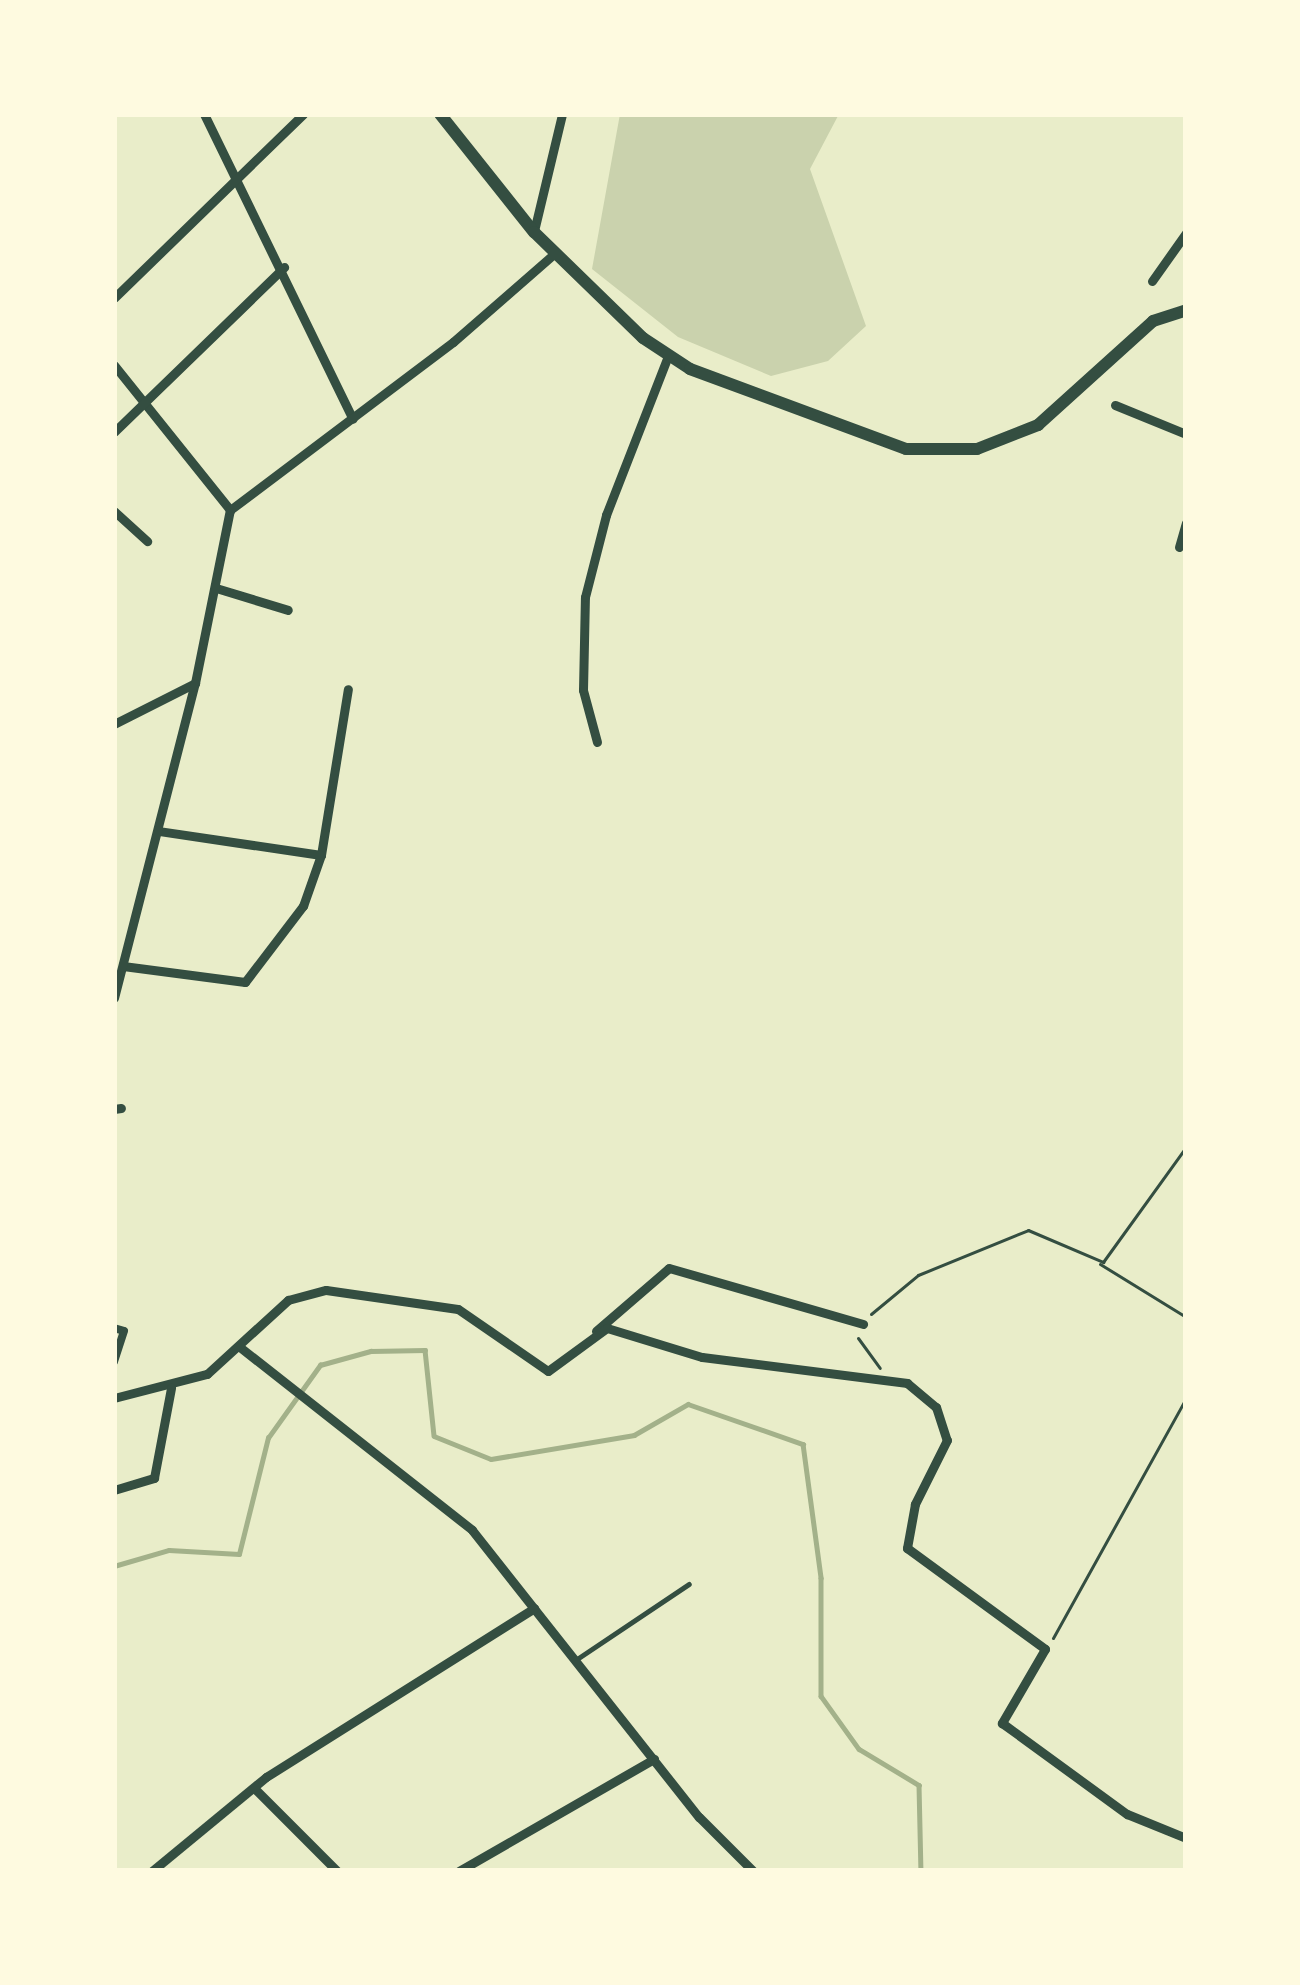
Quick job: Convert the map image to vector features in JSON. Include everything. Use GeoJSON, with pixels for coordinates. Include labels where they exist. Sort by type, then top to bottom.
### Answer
{"type":"FeatureCollection","features":[{"type":"Feature","properties":{"kind":"street"},"geometry":{"type":"LineString","coordinates":[[204,114],[232,182],[284,268],[353,418]]}},
{"type":"Feature","properties":{"kind":"street"},"geometry":{"type":"LineString","coordinates":[[114,298],[303,114]]}},
{"type":"Feature","properties":{"kind":"street"},"geometry":{"type":"LineString","coordinates":[[440,114],[554,254],[668,356],[906,449],[946,452],[993,445],[1038,425],[1153,321],[1186,310]]}},
{"type":"Feature","properties":{"kind":"street"},"geometry":{"type":"LineString","coordinates":[[534,232],[562,114]]}},
{"type":"Feature","properties":{"kind":"street"},"geometry":{"type":"LineString","coordinates":[[1152,281],[1186,232]]}},
{"type":"Feature","properties":{"kind":"street"},"geometry":{"type":"LineString","coordinates":[[114,998],[195,682],[230,510],[353,418],[554,254]]}},
{"type":"Feature","properties":{"kind":"street"},"geometry":{"type":"LineString","coordinates":[[114,432],[284,268]]}},
{"type":"Feature","properties":{"kind":"street"},"geometry":{"type":"LineString","coordinates":[[597,742],[583,691],[585,597],[606,515],[668,356]]}},
{"type":"Feature","properties":{"kind":"street"},"geometry":{"type":"LineString","coordinates":[[114,365],[230,510]]}},
{"type":"Feature","properties":{"kind":"street"},"geometry":{"type":"LineString","coordinates":[[1115,405],[1186,434]]}},
{"type":"Feature","properties":{"kind":"street"},"geometry":{"type":"LineString","coordinates":[[114,512],[147,541]]}},
{"type":"Feature","properties":{"kind":"street"},"geometry":{"type":"LineString","coordinates":[[1179,547],[1186,523]]}},
{"type":"Feature","properties":{"kind":"street"},"geometry":{"type":"LineString","coordinates":[[216,588],[288,610]]}},
{"type":"Feature","properties":{"kind":"street"},"geometry":{"type":"LineString","coordinates":[[114,724],[195,682]]}},
{"type":"Feature","properties":{"kind":"street"},"geometry":{"type":"LineString","coordinates":[[123,966],[245,982],[303,906],[321,855],[347,689]]}},
{"type":"Feature","properties":{"kind":"street"},"geometry":{"type":"LineString","coordinates":[[158,831],[321,855]]}},
{"type":"Feature","properties":{"kind":"street"},"geometry":{"type":"LineString","coordinates":[[114,1398],[171,1388],[241,1348],[288,1300],[326,1290],[458,1309],[548,1372],[669,1268],[863,1324]]}},
{"type":"Feature","properties":{"kind":"street"},"geometry":{"type":"LineString","coordinates":[[114,1328],[124,1331],[114,1362]]}},
{"type":"Feature","properties":{"kind":"street"},"geometry":{"type":"LineString","coordinates":[[596,1331],[702,1357],[887,1379],[921,1393],[945,1421],[946,1446],[914,1504],[908,1548],[1045,1652],[1002,1724],[1127,1814],[1186,1838]]}},
{"type":"Feature","properties":{"kind":"street"},"geometry":{"type":"LineString","coordinates":[[241,1348],[292,1382],[465,1522],[654,1760],[753,1871]]}},
{"type":"Feature","properties":{"kind":"street"},"geometry":{"type":"LineString","coordinates":[[114,1490],[154,1478],[171,1388]]}},
{"type":"Feature","properties":{"kind":"street"},"geometry":{"type":"LineString","coordinates":[[152,1871],[254,1788],[534,1608]]}},
{"type":"Feature","properties":{"kind":"street"},"geometry":{"type":"LineString","coordinates":[[459,1871],[654,1760]]}},
{"type":"Feature","properties":{"kind":"street"},"geometry":{"type":"LineString","coordinates":[[254,1788],[337,1871]]}},
{"type":"Feature","properties":{"kind":"lane"},"geometry":{"type":"LineString","coordinates":[[574,1660],[689,1584]]}},
{"type":"Feature","properties":{"kind":"path"},"geometry":{"type":"LineString","coordinates":[[1099,1264],[1186,1148]]}},
{"type":"Feature","properties":{"kind":"path"},"geometry":{"type":"LineString","coordinates":[[887,1379],[857,1341],[863,1324],[903,1283],[1028,1230],[1099,1264],[1186,1316]]}},
{"type":"Feature","properties":{"kind":"path"},"geometry":{"type":"LineString","coordinates":[[1045,1652],[1186,1398]]}},
{"type":"Feature","properties":{"kind":"green space"},"geometry":{"type":"Polygon","coordinates":[[[620,114],[839,114],[810,169],[866,326],[828,361],[771,376],[678,337],[592,269],[620,114]]]}},
{"type":"Feature","properties":{"kind":"waterway"},"geometry":{"type":"LineString","coordinates":[[114,1566],[169,1550],[239,1554],[268,1438],[320,1365],[371,1351],[425,1350],[434,1436],[491,1459],[634,1435],[688,1404],[803,1444],[821,1578],[821,1696],[859,1749],[919,1785],[921,1871]]}}]}
